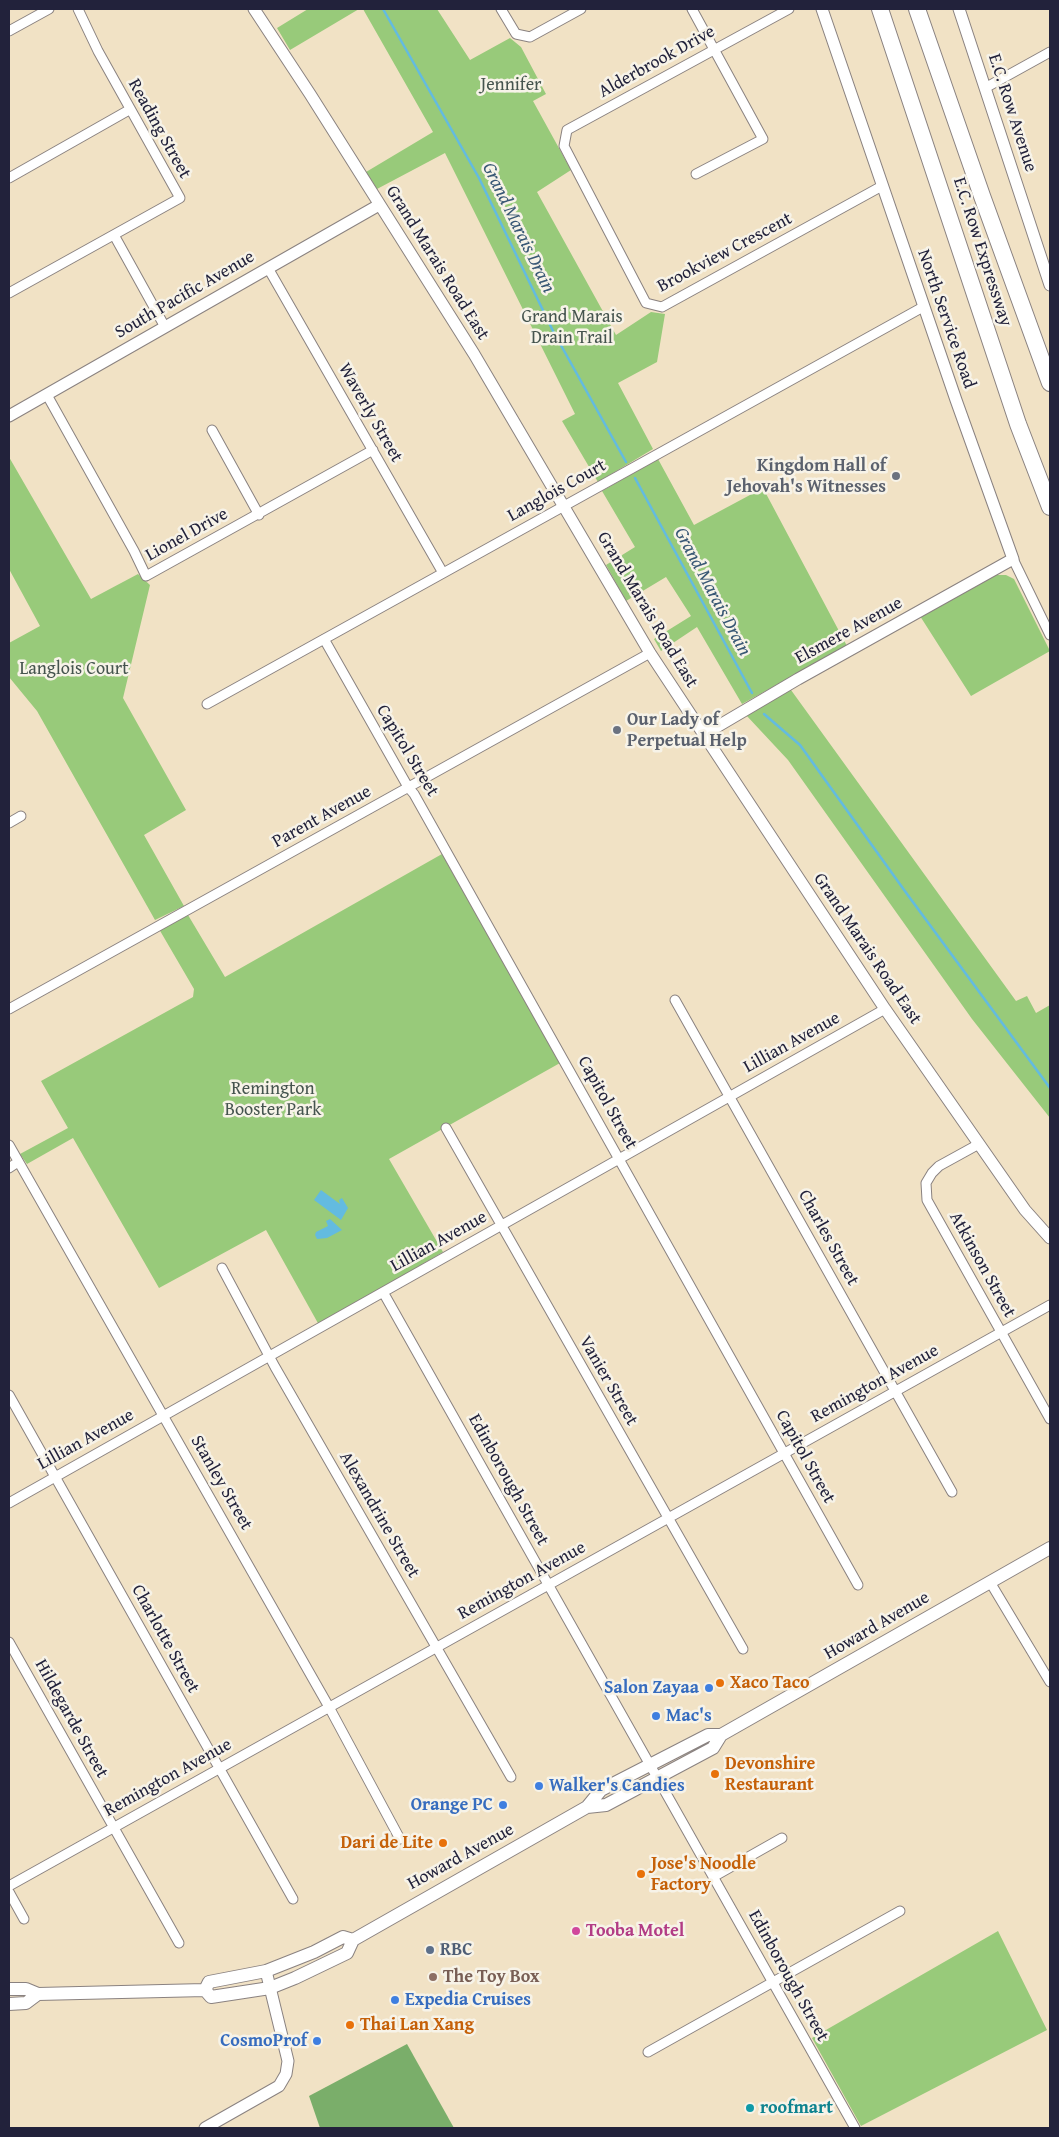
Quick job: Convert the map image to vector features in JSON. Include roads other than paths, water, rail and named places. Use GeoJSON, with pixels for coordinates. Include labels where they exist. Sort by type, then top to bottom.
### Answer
{"type":"FeatureCollection","features":[{"type":"Feature","properties":{"kind":"highway","name":"E.C. Row Expressway"},"geometry":{"type":"LineString","coordinates":[[880,9],[1018,424],[1050,507]]}},
{"type":"Feature","properties":{"kind":"highway","name":"E.C. Row Expressway"},"geometry":{"type":"LineString","coordinates":[[917,9],[1050,383]]}},
{"type":"Feature","properties":{"kind":"main road","name":"Howard Avenue"},"geometry":{"type":"LineString","coordinates":[[587,1806],[606,1805],[713,1748],[721,1735],[1050,1548]]}},
{"type":"Feature","properties":{"kind":"main road","name":"Howard Avenue"},"geometry":{"type":"LineString","coordinates":[[205,1990],[211,1997],[270,1988],[347,1953],[353,1940],[587,1806],[601,1790],[708,1735],[721,1735]]}},
{"type":"Feature","properties":{"kind":"main road","name":"Howard Avenue"},"geometry":{"type":"LineString","coordinates":[[205,1990],[209,1982],[266,1971],[314,1952],[343,1937],[353,1940]]}},
{"type":"Feature","properties":{"kind":"main road","name":"Howard Avenue"},"geometry":{"type":"LineString","coordinates":[[9,1989],[26,1989],[38,1994],[205,1990]]}},
{"type":"Feature","properties":{"kind":"main road","name":"Howard Avenue"},"geometry":{"type":"LineString","coordinates":[[9,2004],[26,2003],[38,1994]]}},
{"type":"Feature","properties":{"kind":"street"},"geometry":{"type":"LineString","coordinates":[[9,31],[49,9]]}},
{"type":"Feature","properties":{"kind":"street","name":"Reading Street"},"geometry":{"type":"LineString","coordinates":[[78,9],[98,52],[129,110],[180,198],[114,235]]}},
{"type":"Feature","properties":{"kind":"street","name":"Grand Marais Road East"},"geometry":{"type":"LineString","coordinates":[[254,9],[310,94],[474,354],[565,505],[650,653],[703,735],[885,1009],[978,1144],[1025,1210],[1050,1238]]}},
{"type":"Feature","properties":{"kind":"street"},"geometry":{"type":"LineString","coordinates":[[501,9],[516,34],[530,37],[581,9]]}},
{"type":"Feature","properties":{"kind":"street"},"geometry":{"type":"LineString","coordinates":[[692,9],[763,139],[696,174]]}},
{"type":"Feature","properties":{"kind":"street","name":"Alderbrook Drive"},"geometry":{"type":"LineString","coordinates":[[567,130],[789,9]]}},
{"type":"Feature","properties":{"kind":"street","name":"North Service Road"},"geometry":{"type":"LineString","coordinates":[[822,9],[923,307],[1013,559],[1050,634]]}},
{"type":"Feature","properties":{"kind":"street","name":"E.C. Row Avenue"},"geometry":{"type":"LineString","coordinates":[[959,9],[1050,285]]}},
{"type":"Feature","properties":{"kind":"street"},"geometry":{"type":"LineString","coordinates":[[985,88],[1050,52]]}},
{"type":"Feature","properties":{"kind":"street"},"geometry":{"type":"LineString","coordinates":[[9,178],[129,110]]}},
{"type":"Feature","properties":{"kind":"street","name":"Brookview Crescent"},"geometry":{"type":"LineString","coordinates":[[567,130],[564,146],[646,303],[662,307],[882,186]]}},
{"type":"Feature","properties":{"kind":"street","name":"South Pacific Avenue"},"geometry":{"type":"LineString","coordinates":[[9,416],[379,205]]}},
{"type":"Feature","properties":{"kind":"street"},"geometry":{"type":"LineString","coordinates":[[9,293],[114,235],[164,327]]}},
{"type":"Feature","properties":{"kind":"street","name":"Waverly Street"},"geometry":{"type":"LineString","coordinates":[[268,268],[443,573]]}},
{"type":"Feature","properties":{"kind":"street","name":"Langlois Court"},"geometry":{"type":"LineString","coordinates":[[207,704],[923,307]]}},
{"type":"Feature","properties":{"kind":"street","name":"Lionel Drive"},"geometry":{"type":"LineString","coordinates":[[47,394],[146,576],[259,515],[372,450]]}},
{"type":"Feature","properties":{"kind":"street"},"geometry":{"type":"LineString","coordinates":[[212,430],[259,515]]}},
{"type":"Feature","properties":{"kind":"street","name":"Elsmere Avenue"},"geometry":{"type":"LineString","coordinates":[[703,735],[798,679],[1013,559]]}},
{"type":"Feature","properties":{"kind":"street","name":"Capitol Street"},"geometry":{"type":"LineString","coordinates":[[324,639],[408,787],[414,794],[858,1585]]}},
{"type":"Feature","properties":{"kind":"street","name":"Parent Avenue"},"geometry":{"type":"LineString","coordinates":[[9,1009],[650,653]]}},
{"type":"Feature","properties":{"kind":"street"},"geometry":{"type":"LineString","coordinates":[[9,824],[21,816]]}},
{"type":"Feature","properties":{"kind":"street","name":"Charles Street"},"geometry":{"type":"LineString","coordinates":[[675,1000],[952,1492]]}},
{"type":"Feature","properties":{"kind":"street","name":"Lillian Avenue"},"geometry":{"type":"LineString","coordinates":[[9,1503],[885,1009]]}},
{"type":"Feature","properties":{"kind":"street","name":"Vanier Street"},"geometry":{"type":"LineString","coordinates":[[446,1128],[743,1649]]}},
{"type":"Feature","properties":{"kind":"street","name":"Atkinson Street"},"geometry":{"type":"LineString","coordinates":[[978,1144],[939,1166],[932,1173],[926,1183],[927,1200],[1050,1419]]}},
{"type":"Feature","properties":{"kind":"street","name":"Stanley Street"},"geometry":{"type":"LineString","coordinates":[[9,1145],[329,1707],[400,1839]]}},
{"type":"Feature","properties":{"kind":"street"},"geometry":{"type":"LineString","coordinates":[[9,1168],[18,1162]]}},
{"type":"Feature","properties":{"kind":"street","name":"Alexandrine Street"},"geometry":{"type":"LineString","coordinates":[[222,1268],[269,1356],[511,1777]]}},
{"type":"Feature","properties":{"kind":"street","name":"Edinborough Street"},"geometry":{"type":"LineString","coordinates":[[383,1292],[855,2128]]}},
{"type":"Feature","properties":{"kind":"street","name":"Remington Avenue"},"geometry":{"type":"LineString","coordinates":[[9,1886],[1050,1305]]}},
{"type":"Feature","properties":{"kind":"street","name":"Charlotte Street"},"geometry":{"type":"LineString","coordinates":[[9,1395],[293,1899]]}},
{"type":"Feature","properties":{"kind":"street"},"geometry":{"type":"LineString","coordinates":[[990,1582],[1050,1682]]}},
{"type":"Feature","properties":{"kind":"street","name":"Hildegarde Street"},"geometry":{"type":"LineString","coordinates":[[9,1642],[179,1942]]}},
{"type":"Feature","properties":{"kind":"street"},"geometry":{"type":"LineString","coordinates":[[713,1877],[782,1838]]}},
{"type":"Feature","properties":{"kind":"street"},"geometry":{"type":"LineString","coordinates":[[9,1892],[24,1919]]}},
{"type":"Feature","properties":{"kind":"street"},"geometry":{"type":"LineString","coordinates":[[648,2052],[900,1911]]}},
{"type":"Feature","properties":{"kind":"street"},"geometry":{"type":"LineString","coordinates":[[205,2128],[279,2086],[286,2074],[288,2061],[266,1971]]}},
{"type":"Feature","properties":{"kind":"water"},"geometry":{"type":"Polygon","coordinates":[[[321,1190],[340,1204],[339,1200],[342,1198],[348,1208],[341,1220],[314,1200],[321,1190]]]}},
{"type":"Feature","properties":{"kind":"water"},"geometry":{"type":"Polygon","coordinates":[[[330,1219],[342,1230],[327,1238],[317,1239],[316,1232],[328,1226],[326,1221],[330,1219]]]}},
{"type":"Feature","properties":{"kind":"waterway","name":"Grand Marais Drain"},"geometry":{"type":"LineString","coordinates":[[383,9],[479,178],[553,331],[626,462]]}},
{"type":"Feature","properties":{"kind":"waterway","name":"Grand Marais Drain"},"geometry":{"type":"LineString","coordinates":[[635,478],[752,693]]}},
{"type":"Feature","properties":{"kind":"waterway"},"geometry":{"type":"LineString","coordinates":[[764,714],[800,745],[1050,1088]]}},
{"type":"Feature","properties":{"kind":"place","name":"Kingdom Hall of Jehovah's Witnesses"},"geometry":{"type":"Point","coordinates":[896,476]}},
{"type":"Feature","properties":{"kind":"place","name":"Our Lady of Perpetual Help"},"geometry":{"type":"Point","coordinates":[617,730]}},
{"type":"Feature","properties":{"kind":"place","name":"Xaco Taco"},"geometry":{"type":"Point","coordinates":[720,1683]}},
{"type":"Feature","properties":{"kind":"place","name":"Salon Zayaa"},"geometry":{"type":"Point","coordinates":[709,1688]}},
{"type":"Feature","properties":{"kind":"place","name":"Mac's"},"geometry":{"type":"Point","coordinates":[656,1716]}},
{"type":"Feature","properties":{"kind":"place","name":"Devonshire Restaurant"},"geometry":{"type":"Point","coordinates":[715,1774]}},
{"type":"Feature","properties":{"kind":"place","name":"Walker's Candies"},"geometry":{"type":"Point","coordinates":[539,1786]}},
{"type":"Feature","properties":{"kind":"place","name":"Orange PC"},"geometry":{"type":"Point","coordinates":[503,1805]}},
{"type":"Feature","properties":{"kind":"place","name":"Dari de Lite"},"geometry":{"type":"Point","coordinates":[443,1843]}},
{"type":"Feature","properties":{"kind":"place","name":"Jose's Noodle Factory"},"geometry":{"type":"Point","coordinates":[641,1874]}},
{"type":"Feature","properties":{"kind":"place","name":"Tooba Motel"},"geometry":{"type":"Point","coordinates":[576,1931]}},
{"type":"Feature","properties":{"kind":"place","name":"RBC"},"geometry":{"type":"Point","coordinates":[430,1950]}},
{"type":"Feature","properties":{"kind":"place","name":"The Toy Box"},"geometry":{"type":"Point","coordinates":[433,1977]}},
{"type":"Feature","properties":{"kind":"place","name":"Expedia Cruises"},"geometry":{"type":"Point","coordinates":[395,2000]}},
{"type":"Feature","properties":{"kind":"place","name":"Thai Lan Xang"},"geometry":{"type":"Point","coordinates":[350,2025]}},
{"type":"Feature","properties":{"kind":"place","name":"CosmoProf"},"geometry":{"type":"Point","coordinates":[317,2041]}},
{"type":"Feature","properties":{"kind":"place","name":"roofmart"},"geometry":{"type":"Point","coordinates":[750,2108]}},
{"type":"Feature","properties":{"kind":"park label","name":"Jennifer"},"geometry":{"type":"Point","coordinates":[511,85]}},
{"type":"Feature","properties":{"kind":"park label","name":"Grand Marais Drain Trail"},"geometry":{"type":"Point","coordinates":[572,327]}},
{"type":"Feature","properties":{"kind":"park label","name":"Remington Booster Park"},"geometry":{"type":"Point","coordinates":[273,1099]}}]}
